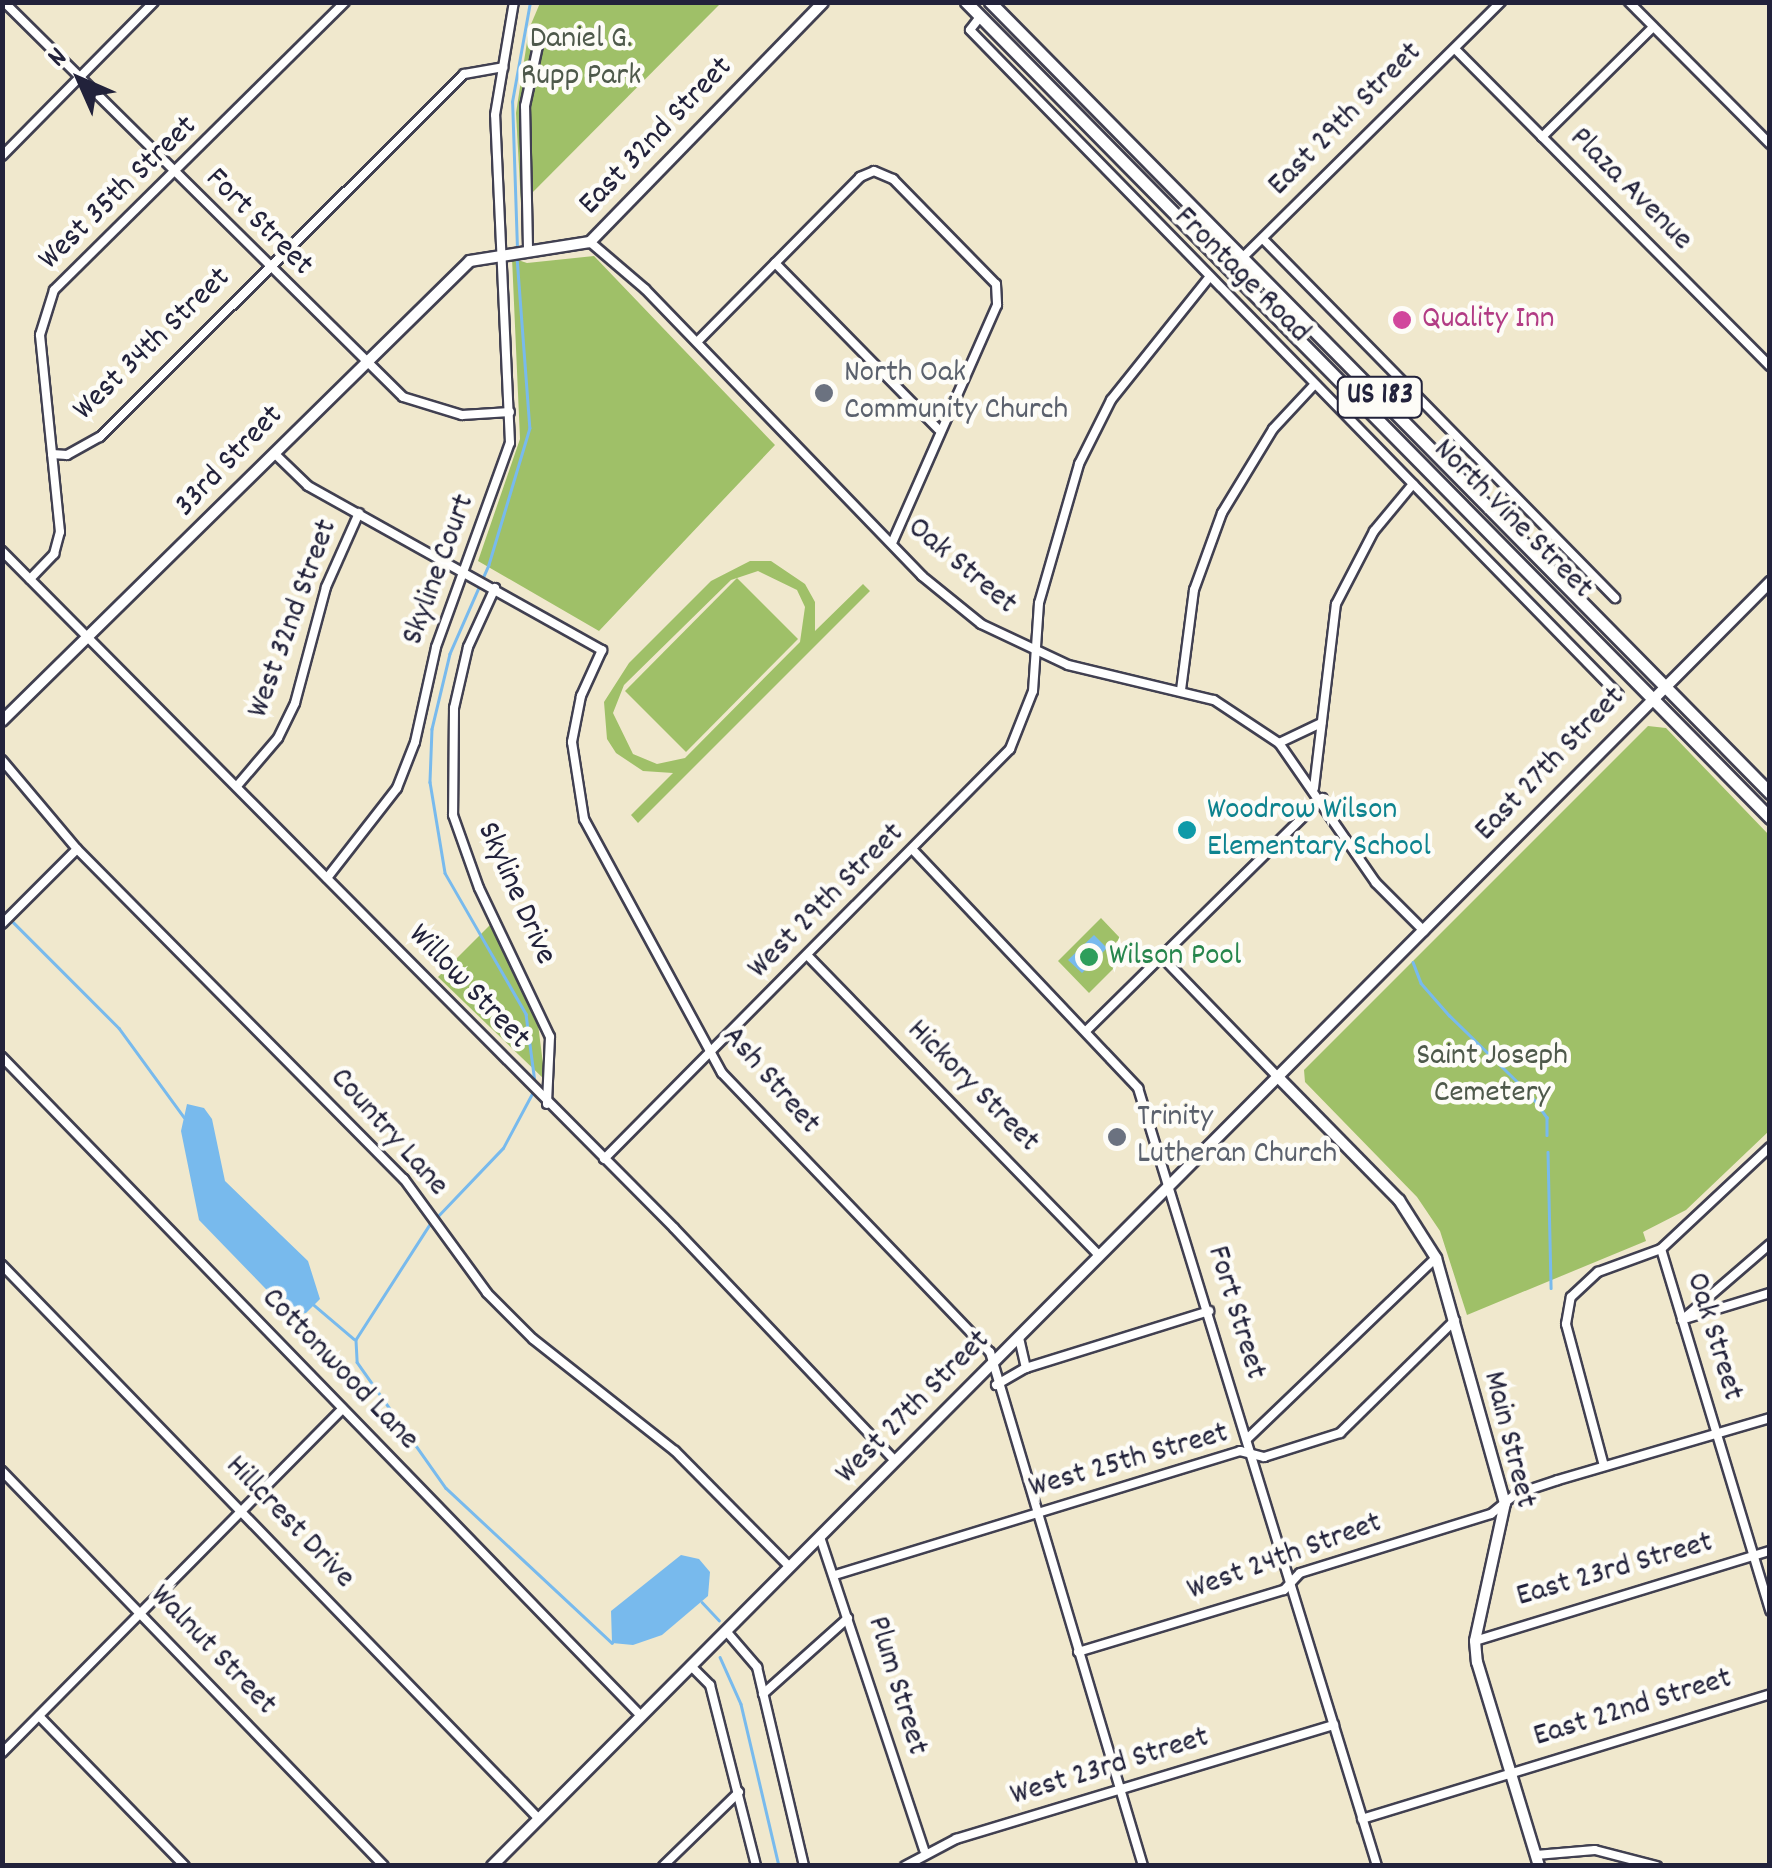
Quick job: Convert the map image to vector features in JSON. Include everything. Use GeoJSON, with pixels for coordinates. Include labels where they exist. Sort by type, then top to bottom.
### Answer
{"type":"FeatureCollection","features":[{"type":"Feature","properties":{"kind":"main road","name":"North Vine Street"},"geometry":{"type":"LineString","coordinates":[[966,2],[1226,274],[1770,818]]}},
{"type":"Feature","properties":{"kind":"main road","name":"North Vine Street"},"geometry":{"type":"LineString","coordinates":[[990,2],[1770,792]]}},
{"type":"Feature","properties":{"kind":"street","name":"Fort Street"},"geometry":{"type":"LineString","coordinates":[[4,2],[362,363],[426,408],[510,412]]}},
{"type":"Feature","properties":{"kind":"street"},"geometry":{"type":"LineString","coordinates":[[2,156],[154,2]]}},
{"type":"Feature","properties":{"kind":"street","name":"West 35th Street"},"geometry":{"type":"LineString","coordinates":[[30,578],[54,554],[60,532],[40,335],[54,290],[175,176],[346,2]]}},
{"type":"Feature","properties":{"kind":"street"},"geometry":{"type":"LineString","coordinates":[[502,252],[494,115],[514,2]]}},
{"type":"Feature","properties":{"kind":"street","name":"East 32nd Street"},"geometry":{"type":"LineString","coordinates":[[502,252],[590,242],[823,2]]}},
{"type":"Feature","properties":{"kind":"street","name":"East 29th Street"},"geometry":{"type":"LineString","coordinates":[[1226,274],[1501,2]]}},
{"type":"Feature","properties":{"kind":"street"},"geometry":{"type":"LineString","coordinates":[[1629,2],[1770,144]]}},
{"type":"Feature","properties":{"kind":"street","name":"Frontage Road"},"geometry":{"type":"LineString","coordinates":[[980,17],[970,30],[1208,278],[1620,695]]}},
{"type":"Feature","properties":{"kind":"street"},"geometry":{"type":"LineString","coordinates":[[1542,137],[1653,26]]}},
{"type":"Feature","properties":{"kind":"street"},"geometry":{"type":"LineString","coordinates":[[528,248],[526,106],[539,41]]}},
{"type":"Feature","properties":{"kind":"street","name":"Plaza Avenue"},"geometry":{"type":"LineString","coordinates":[[1455,49],[1770,366]]}},
{"type":"Feature","properties":{"kind":"street","name":"West 34th Street"},"geometry":{"type":"LineString","coordinates":[[52,454],[67,455],[100,437],[464,74],[502,68]]}},
{"type":"Feature","properties":{"kind":"street"},"geometry":{"type":"LineString","coordinates":[[697,342],[860,177],[874,171],[892,179],[996,284],[997,305],[938,429],[892,543]]}},
{"type":"Feature","properties":{"kind":"street"},"geometry":{"type":"LineString","coordinates":[[1262,239],[1614,598]]}},
{"type":"Feature","properties":{"kind":"street","name":"Oak Street"},"geometry":{"type":"LineString","coordinates":[[590,242],[697,342],[892,543],[981,624],[1036,651],[1110,677],[1214,700],[1279,743],[1322,798],[1376,883],[1424,931]]}},
{"type":"Feature","properties":{"kind":"street","name":"33rd Street"},"geometry":{"type":"LineString","coordinates":[[2,721],[470,261],[502,252]]}},
{"type":"Feature","properties":{"kind":"street","name":"Skyline Court"},"geometry":{"type":"LineString","coordinates":[[327,878],[397,788],[416,742],[436,647],[507,456],[510,412],[502,252]]}},
{"type":"Feature","properties":{"kind":"street"},"geometry":{"type":"LineString","coordinates":[[775,263],[938,429]]}},
{"type":"Feature","properties":{"kind":"street"},"geometry":{"type":"LineString","coordinates":[[1036,651],[1045,574],[1079,464],[1111,400],[1208,278]]}},
{"type":"Feature","properties":{"kind":"street"},"geometry":{"type":"LineString","coordinates":[[1180,690],[1194,590],[1222,514],[1273,429],[1314,385]]}},
{"type":"Feature","properties":{"kind":"street","name":"Ash Street"},"geometry":{"type":"LineString","coordinates":[[274,453],[308,486],[602,650],[580,696],[572,742],[584,819],[711,1056],[990,1352],[996,1385],[1143,1866]]}},
{"type":"Feature","properties":{"kind":"street"},"geometry":{"type":"LineString","coordinates":[[1314,788],[1327,638],[1337,601],[1374,531],[1414,484]]}},
{"type":"Feature","properties":{"kind":"street","name":"West 32nd Street"},"geometry":{"type":"LineString","coordinates":[[236,786],[278,738],[294,705],[325,590],[359,513]]}},
{"type":"Feature","properties":{"kind":"street","name":"Willow Street"},"geometry":{"type":"LineString","coordinates":[[2,551],[604,1159],[895,1462]]}},
{"type":"Feature","properties":{"kind":"street","name":"East 27th Street"},"geometry":{"type":"LineString","coordinates":[[1370,985],[1770,582]]}},
{"type":"Feature","properties":{"kind":"street","name":"Skyline Drive"},"geometry":{"type":"LineString","coordinates":[[495,588],[468,647],[454,708],[453,815],[479,888],[550,1037],[545,1102]]}},
{"type":"Feature","properties":{"kind":"street","name":"West 29th Street"},"geometry":{"type":"LineString","coordinates":[[604,1159],[711,1056],[1010,748],[1033,691],[1036,651]]}},
{"type":"Feature","properties":{"kind":"street"},"geometry":{"type":"LineString","coordinates":[[1279,743],[1321,722]]}},
{"type":"Feature","properties":{"kind":"street","name":"Country Lane"},"geometry":{"type":"LineString","coordinates":[[2,760],[77,849],[404,1179],[487,1293],[533,1339],[675,1450],[790,1566]]}},
{"type":"Feature","properties":{"kind":"street"},"geometry":{"type":"LineString","coordinates":[[1086,1031],[1322,798]]}},
{"type":"Feature","properties":{"kind":"street"},"geometry":{"type":"LineString","coordinates":[[2,924],[77,849]]}},
{"type":"Feature","properties":{"kind":"street","name":"Fort Street"},"geometry":{"type":"LineString","coordinates":[[913,850],[1138,1088],[1253,1454],[1375,1865]]}},
{"type":"Feature","properties":{"kind":"street","name":"Hickory Street"},"geometry":{"type":"LineString","coordinates":[[807,955],[1100,1256]]}},
{"type":"Feature","properties":{"kind":"street"},"geometry":{"type":"LineString","coordinates":[[1161,956],[1278,1078]]}},
{"type":"Feature","properties":{"kind":"street","name":"West 27th Street"},"geometry":{"type":"LineString","coordinates":[[492,1866],[1370,985]]}},
{"type":"Feature","properties":{"kind":"street","name":"Cottonwood Lane"},"geometry":{"type":"LineString","coordinates":[[2,1057],[642,1716]]}},
{"type":"Feature","properties":{"kind":"street","name":"Main Street"},"geometry":{"type":"LineString","coordinates":[[1278,1078],[1400,1200],[1436,1258],[1505,1504],[1475,1642],[1537,1860]]}},
{"type":"Feature","properties":{"kind":"street"},"geometry":{"type":"LineString","coordinates":[[1604,1466],[1566,1307],[1591,1276],[1661,1249],[1770,1148]]}},
{"type":"Feature","properties":{"kind":"street"},"geometry":{"type":"LineString","coordinates":[[1682,1320],[1770,1244]]}},
{"type":"Feature","properties":{"kind":"street","name":"Oak Street"},"geometry":{"type":"LineString","coordinates":[[1661,1249],[1770,1611]]}},
{"type":"Feature","properties":{"kind":"street"},"geometry":{"type":"LineString","coordinates":[[1247,1439],[1436,1258]]}},
{"type":"Feature","properties":{"kind":"street","name":"Hillcrest Drive"},"geometry":{"type":"LineString","coordinates":[[2,1265],[538,1818]]}},
{"type":"Feature","properties":{"kind":"street"},"geometry":{"type":"LineString","coordinates":[[1682,1320],[1770,1293]]}},
{"type":"Feature","properties":{"kind":"street"},"geometry":{"type":"LineString","coordinates":[[996,1385],[1026,1368],[1209,1311]]}},
{"type":"Feature","properties":{"kind":"street","name":"West 25th Street"},"geometry":{"type":"LineString","coordinates":[[835,1575],[1240,1451],[1253,1454],[1340,1433],[1455,1320]]}},
{"type":"Feature","properties":{"kind":"street"},"geometry":{"type":"LineString","coordinates":[[1018,1338],[1026,1368]]}},
{"type":"Feature","properties":{"kind":"street"},"geometry":{"type":"LineString","coordinates":[[2,1752],[342,1410]]}},
{"type":"Feature","properties":{"kind":"street","name":"West 24th Street"},"geometry":{"type":"LineString","coordinates":[[1078,1652],[1291,1584],[1300,1573],[1492,1514],[1505,1504],[1604,1466],[1770,1418]]}},
{"type":"Feature","properties":{"kind":"street","name":"Walnut Street"},"geometry":{"type":"LineString","coordinates":[[2,1471],[384,1866]]}},
{"type":"Feature","properties":{"kind":"street","name":"Plum Street"},"geometry":{"type":"LineString","coordinates":[[820,1537],[924,1850]]}},
{"type":"Feature","properties":{"kind":"street","name":"East 23rd Street"},"geometry":{"type":"LineString","coordinates":[[1475,1642],[1770,1551]]}},
{"type":"Feature","properties":{"kind":"street"},"geometry":{"type":"LineString","coordinates":[[763,1694],[848,1618]]}},
{"type":"Feature","properties":{"kind":"street"},"geometry":{"type":"LineString","coordinates":[[726,1631],[757,1667],[804,1866]]}},
{"type":"Feature","properties":{"kind":"street"},"geometry":{"type":"LineString","coordinates":[[691,1666],[710,1685],[756,1866]]}},
{"type":"Feature","properties":{"kind":"street","name":"East 22nd Street"},"geometry":{"type":"LineString","coordinates":[[1362,1819],[1770,1694]]}},
{"type":"Feature","properties":{"kind":"street"},"geometry":{"type":"LineString","coordinates":[[39,1716],[185,1866]]}},
{"type":"Feature","properties":{"kind":"street","name":"West 23rd Street"},"geometry":{"type":"LineString","coordinates":[[905,1866],[924,1850],[1334,1725]]}},
{"type":"Feature","properties":{"kind":"street"},"geometry":{"type":"LineString","coordinates":[[664,1866],[738,1792]]}},
{"type":"Feature","properties":{"kind":"street"},"geometry":{"type":"LineString","coordinates":[[1537,1860],[1594,1850],[1657,1866]]}},
{"type":"Feature","properties":{"kind":"green space","name":"Daniel G. Rupp Park"},"geometry":{"type":"Polygon","coordinates":[[[540,3],[721,3],[521,204],[516,113],[529,29],[540,3]]]}},
{"type":"Feature","properties":{"kind":"green space"},"geometry":{"type":"Polygon","coordinates":[[[594,256],[775,445],[599,631],[478,561],[520,439],[512,258],[527,263],[594,256]]]}},
{"type":"Feature","properties":{"kind":"green space"},"geometry":{"type":"Polygon","coordinates":[[[750,561],[771,561],[805,584],[815,602],[815,631],[863,584],[870,591],[638,823],[631,815],[673,773],[643,771],[616,753],[607,739],[604,702],[629,663],[711,581],[750,561]],[[758,571],[731,580],[624,685],[613,713],[633,754],[657,764],[685,758],[800,642],[805,607],[797,590],[758,571]]]}},
{"type":"Feature","properties":{"kind":"green space"},"geometry":{"type":"Polygon","coordinates":[[[737,578],[798,639],[686,752],[625,691],[737,578]]]}},
{"type":"Feature","properties":{"kind":"green space","name":"Saint Joseph Cemetery"},"geometry":{"type":"Polygon","coordinates":[[[1648,726],[1666,728],[1769,835],[1769,1131],[1686,1210],[1643,1232],[1646,1241],[1467,1315],[1440,1231],[1417,1197],[1305,1082],[1304,1070],[1648,726]]]}},
{"type":"Feature","properties":{"kind":"green space","name":"Wilson Pool"},"geometry":{"type":"Polygon","coordinates":[[[1101,918],[1120,938],[1109,950],[1120,962],[1089,993],[1058,961],[1101,918]]]}},
{"type":"Feature","properties":{"kind":"green space"},"geometry":{"type":"Polygon","coordinates":[[[491,924],[537,1016],[545,1080],[438,977],[491,924]]]}},
{"type":"Feature","properties":{"kind":"water"},"geometry":{"type":"Polygon","coordinates":[[[1094,935],[1107,948],[1082,973],[1068,960],[1094,935]]]}},
{"type":"Feature","properties":{"kind":"water"},"geometry":{"type":"Polygon","coordinates":[[[187,1104],[204,1108],[212,1119],[225,1181],[308,1261],[320,1299],[306,1313],[292,1316],[199,1220],[181,1131],[187,1104]]]}},
{"type":"Feature","properties":{"kind":"water"},"geometry":{"type":"Polygon","coordinates":[[[681,1555],[699,1559],[710,1572],[708,1596],[662,1635],[633,1645],[612,1643],[611,1611],[681,1555]]]}},
{"type":"Feature","properties":{"kind":"waterway"},"geometry":{"type":"LineString","coordinates":[[517,249],[512,102],[530,2]]}},
{"type":"Feature","properties":{"kind":"waterway"},"geometry":{"type":"LineString","coordinates":[[517,257],[530,428],[489,565],[450,654],[432,729],[430,782],[445,873],[526,1014],[535,1082]]}},
{"type":"Feature","properties":{"kind":"waterway"},"geometry":{"type":"LineString","coordinates":[[11,920],[119,1028],[184,1117]]}},
{"type":"Feature","properties":{"kind":"waterway"},"geometry":{"type":"LineString","coordinates":[[1413,962],[1421,983],[1449,1015],[1530,1094],[1547,1117],[1547,1135]]}},
{"type":"Feature","properties":{"kind":"waterway"},"geometry":{"type":"LineString","coordinates":[[437,1217],[503,1148],[534,1090]]}},
{"type":"Feature","properties":{"kind":"waterway"},"geometry":{"type":"LineString","coordinates":[[1548,1152],[1551,1288]]}},
{"type":"Feature","properties":{"kind":"waterway"},"geometry":{"type":"LineString","coordinates":[[431,1223],[356,1340],[357,1362],[446,1488],[612,1643]]}},
{"type":"Feature","properties":{"kind":"waterway"},"geometry":{"type":"LineString","coordinates":[[314,1305],[354,1339]]}},
{"type":"Feature","properties":{"kind":"waterway"},"geometry":{"type":"LineString","coordinates":[[702,1602],[719,1620]]}},
{"type":"Feature","properties":{"kind":"waterway"},"geometry":{"type":"LineString","coordinates":[[720,1657],[741,1704],[779,1866]]}},
{"type":"Feature","properties":{"kind":"place","name":"Quality Inn"},"geometry":{"type":"Point","coordinates":[1402,320]}},
{"type":"Feature","properties":{"kind":"place","name":"North Oak Community Church"},"geometry":{"type":"Point","coordinates":[824,393]}},
{"type":"Feature","properties":{"kind":"place","name":"Woodrow Wilson Elementary School"},"geometry":{"type":"Point","coordinates":[1187,830]}},
{"type":"Feature","properties":{"kind":"place","name":"Wilson Pool"},"geometry":{"type":"Point","coordinates":[1089,957]}},
{"type":"Feature","properties":{"kind":"place","name":"Trinity Lutheran Church"},"geometry":{"type":"Point","coordinates":[1117,1137]}}]}
